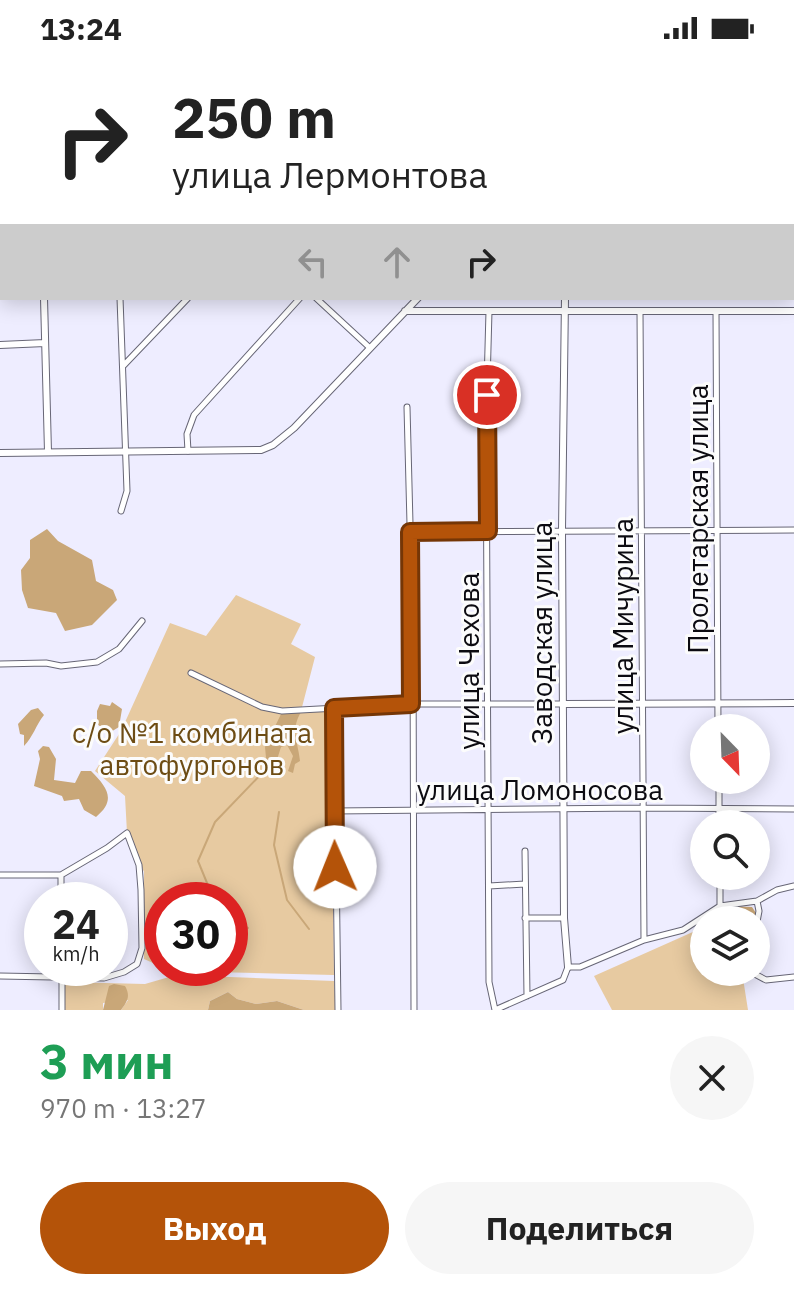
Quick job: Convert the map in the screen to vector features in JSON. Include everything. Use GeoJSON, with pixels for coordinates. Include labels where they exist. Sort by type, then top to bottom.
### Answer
{"type":"FeatureCollection","features":[{"type":"Feature","properties":{"kind":"street"},"geometry":{"type":"LineString","coordinates":[[44,300],[48,452]]}},
{"type":"Feature","properties":{"kind":"street"},"geometry":{"type":"LineString","coordinates":[[120,300],[127,491],[121,511]]}},
{"type":"Feature","properties":{"kind":"street"},"geometry":{"type":"LineString","coordinates":[[124,365],[186,300]]}},
{"type":"Feature","properties":{"kind":"street"},"geometry":{"type":"LineString","coordinates":[[188,451],[187,434],[194,415],[298,300]]}},
{"type":"Feature","properties":{"kind":"street"},"geometry":{"type":"LineString","coordinates":[[318,300],[370,348]]}},
{"type":"Feature","properties":{"kind":"street"},"geometry":{"type":"LineString","coordinates":[[0,453],[252,452],[273,445],[294,428],[416,300]]}},
{"type":"Feature","properties":{"kind":"street","name":"Заводская улица"},"geometry":{"type":"LineString","coordinates":[[565,300],[562,530],[564,918],[568,967]]}},
{"type":"Feature","properties":{"kind":"street"},"geometry":{"type":"LineString","coordinates":[[405,311],[794,311]]}},
{"type":"Feature","properties":{"kind":"street","name":"улица Чехова"},"geometry":{"type":"LineString","coordinates":[[489,311],[489,982],[495,1010]]}},
{"type":"Feature","properties":{"kind":"street","name":"улица Мичурина"},"geometry":{"type":"LineString","coordinates":[[640,311],[644,940]]}},
{"type":"Feature","properties":{"kind":"street","name":"Пролетарская улица"},"geometry":{"type":"LineString","coordinates":[[716,311],[717,714]]}},
{"type":"Feature","properties":{"kind":"street"},"geometry":{"type":"LineString","coordinates":[[0,345],[45,343]]}},
{"type":"Feature","properties":{"kind":"street"},"geometry":{"type":"LineString","coordinates":[[407,407],[414,1010]]}},
{"type":"Feature","properties":{"kind":"street"},"geometry":{"type":"LineString","coordinates":[[410,532],[794,530]]}},
{"type":"Feature","properties":{"kind":"street"},"geometry":{"type":"LineString","coordinates":[[0,664],[46,663],[61,666],[97,662],[119,649],[142,621]]}},
{"type":"Feature","properties":{"kind":"street"},"geometry":{"type":"LineString","coordinates":[[191,673],[262,707],[282,711],[411,704],[794,703]]}},
{"type":"Feature","properties":{"kind":"street"},"geometry":{"type":"LineString","coordinates":[[334,708],[338,1010]]}},
{"type":"Feature","properties":{"kind":"street"},"geometry":{"type":"LineString","coordinates":[[719,794],[719,809]]}},
{"type":"Feature","properties":{"kind":"street","name":"улица Ломоносова"},"geometry":{"type":"LineString","coordinates":[[334,811],[794,809]]}},
{"type":"Feature","properties":{"kind":"street"},"geometry":{"type":"LineString","coordinates":[[0,875],[61,875],[127,833],[139,865],[142,948],[137,964],[128,970]]}},
{"type":"Feature","properties":{"kind":"street"},"geometry":{"type":"LineString","coordinates":[[525,851],[527,996]]}},
{"type":"Feature","properties":{"kind":"street"},"geometry":{"type":"LineString","coordinates":[[61,875],[61,882]]}},
{"type":"Feature","properties":{"kind":"street"},"geometry":{"type":"LineString","coordinates":[[489,886],[525,884]]}},
{"type":"Feature","properties":{"kind":"street"},"geometry":{"type":"LineString","coordinates":[[720,890],[720,906],[757,901],[777,890],[794,886]]}},
{"type":"Feature","properties":{"kind":"street"},"geometry":{"type":"LineString","coordinates":[[757,901],[758,906]]}},
{"type":"Feature","properties":{"kind":"street"},"geometry":{"type":"LineString","coordinates":[[525,918],[564,918]]}},
{"type":"Feature","properties":{"kind":"street"},"geometry":{"type":"LineString","coordinates":[[495,1010],[563,980],[568,967],[580,967],[644,940],[690,925]]}},
{"type":"Feature","properties":{"kind":"street"},"geometry":{"type":"LineString","coordinates":[[0,976],[24,976]]}},
{"type":"Feature","properties":{"kind":"street"},"geometry":{"type":"LineString","coordinates":[[770,980],[794,977]]}},
{"type":"Feature","properties":{"kind":"street"},"geometry":{"type":"LineString","coordinates":[[61,986],[62,1010]]}},
{"type":"Feature","properties":{"kind":"green space","name":"с/о №1 комбината автофургонов"},"geometry":{"type":"Polygon","coordinates":[[[236,595],[301,624],[291,644],[315,657],[301,711],[331,712],[334,975],[248,973],[248,882],[144,882],[144,872],[127,833],[125,796],[95,771],[121,731],[170,623],[206,636],[236,595]]]}},
{"type":"Feature","properties":{"kind":"green space"},"geometry":{"type":"Polygon","coordinates":[[[690,933],[690,986],[744,986],[748,1010],[612,1010],[594,976],[690,933]]]}},
{"type":"Feature","properties":{"kind":"green space"},"geometry":{"type":"Polygon","coordinates":[[[248,978],[334,981],[336,1010],[304,1010],[277,1001],[256,1004],[237,999],[228,992],[210,1001],[208,1010],[121,1010],[128,1000],[103,1003],[103,1010],[65,1010],[65,986],[128,986],[128,984],[248,986],[248,978]]]}},
{"type":"Feature","properties":{"kind":"shaded area"},"geometry":{"type":"Polygon","coordinates":[[[47,529],[58,541],[92,560],[96,581],[113,590],[117,600],[92,625],[65,631],[56,613],[28,608],[22,590],[21,570],[30,558],[30,540],[47,529]]]}},
{"type":"Feature","properties":{"kind":"shaded area"},"geometry":{"type":"Polygon","coordinates":[[[112,702],[122,709],[119,727],[109,733],[97,724],[97,711],[100,704],[110,706],[112,702]]]}},
{"type":"Feature","properties":{"kind":"shaded area"},"geometry":{"type":"Polygon","coordinates":[[[38,708],[44,715],[24,746],[24,735],[20,734],[18,724],[31,710],[38,708]]]}},
{"type":"Feature","properties":{"kind":"shaded area"},"geometry":{"type":"Polygon","coordinates":[[[282,712],[301,712],[295,731],[300,761],[295,764],[293,773],[288,771],[293,756],[287,745],[281,747],[275,766],[267,768],[265,747],[282,712]]]}},
{"type":"Feature","properties":{"kind":"shaded area"},"geometry":{"type":"Polygon","coordinates":[[[43,746],[49,747],[56,759],[54,780],[75,783],[81,771],[91,771],[105,788],[108,799],[96,817],[84,810],[79,799],[64,801],[62,796],[34,786],[40,759],[38,751],[43,746]]]}},
{"type":"Feature","properties":{"kind":"shaded area"},"geometry":{"type":"Polygon","coordinates":[[[109,986],[125,986],[128,996],[121,1010],[103,1010],[109,986]]]}},
{"type":"Feature","properties":{"kind":"shaded area"},"geometry":{"type":"Polygon","coordinates":[[[228,992],[237,999],[256,1004],[277,1001],[304,1010],[208,1010],[210,1001],[228,992]]]}},
{"type":"Feature","properties":{"kind":"waterway"},"geometry":{"type":"LineString","coordinates":[[207,882],[198,861],[215,822],[267,768]]}},
{"type":"Feature","properties":{"kind":"waterway"},"geometry":{"type":"LineString","coordinates":[[279,812],[274,845],[287,900],[309,929]]}},
{"type":"Feature","properties":{"kind":"route"},"geometry":{"type":"LineString","coordinates":[[335,867],[334,708],[411,704],[410,532],[488,531],[487,395]]}}]}
